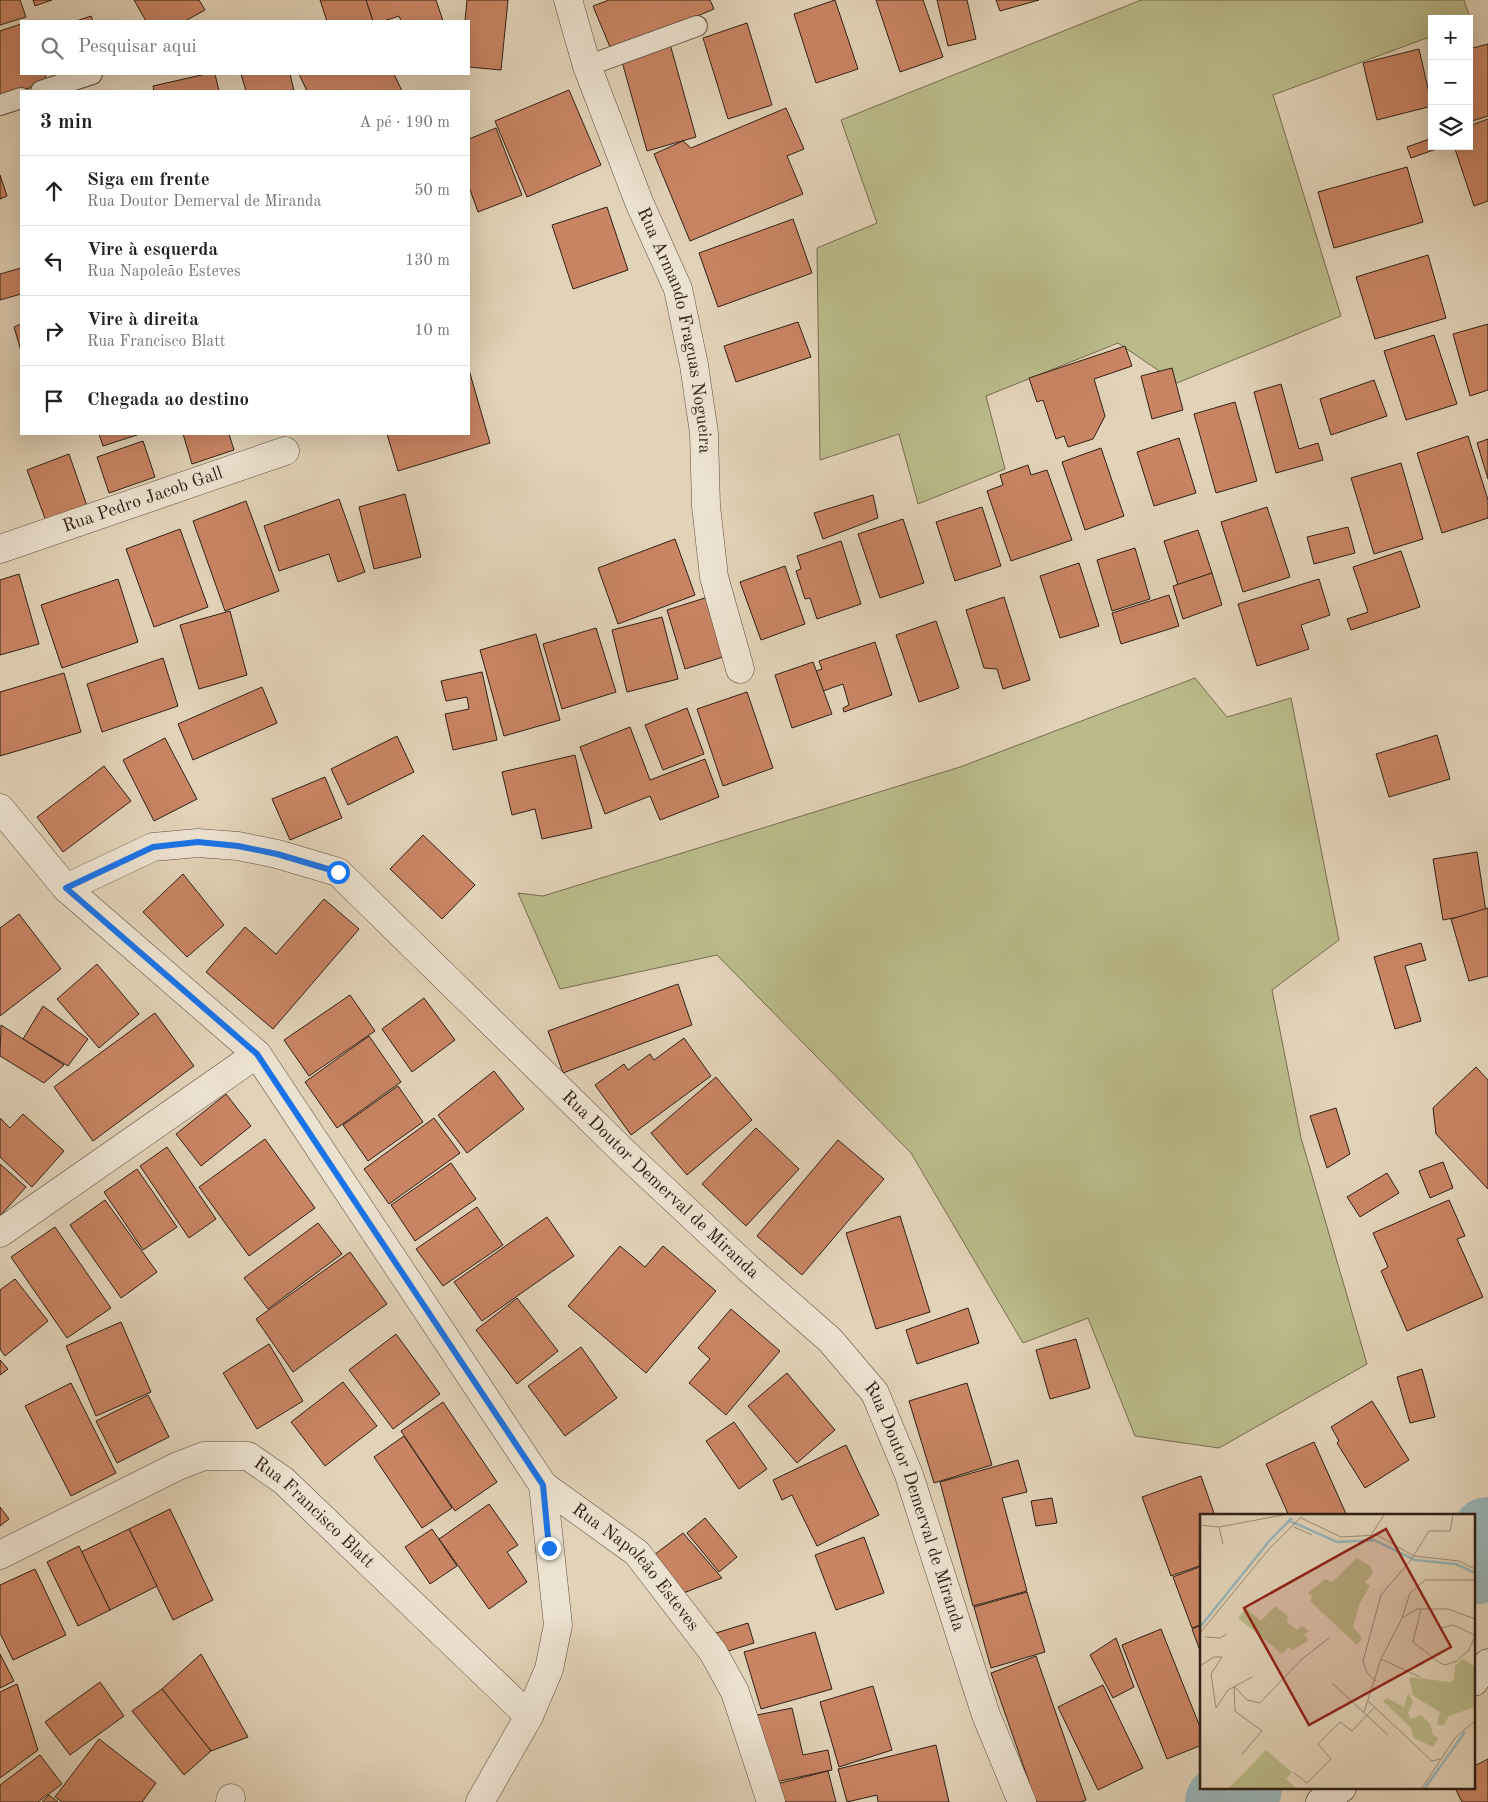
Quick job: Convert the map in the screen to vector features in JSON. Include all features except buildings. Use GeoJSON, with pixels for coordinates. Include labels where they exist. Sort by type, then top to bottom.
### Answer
{"type":"FeatureCollection","features":[{"type":"Feature","properties":{"kind":"street","name":"Rua Armando Fraguas Nogueira"},"geometry":{"type":"LineString","coordinates":[[568,0],[587,66],[639,202],[678,289],[694,365],[704,432],[706,506],[714,577],[740,669]]}},
{"type":"Feature","properties":{"kind":"street","name":"Rua Pedro Jacob Gall"},"geometry":{"type":"LineString","coordinates":[[0,549],[285,451]]}},
{"type":"Feature","properties":{"kind":"street","name":"Rua Napoleão Esteves"},"geometry":{"type":"LineString","coordinates":[[0,808],[66,888],[257,1054],[543,1485],[638,1553],[713,1652],[735,1692],[771,1802]]}},
{"type":"Feature","properties":{"kind":"street","name":"Rua Doutor Demerval de Miranda"},"geometry":{"type":"LineString","coordinates":[[66,888],[153,847],[198,842],[238,846],[277,854],[338,872],[628,1156],[830,1340],[875,1393],[898,1448],[909,1475],[986,1715],[1022,1802]]}},
{"type":"Feature","properties":{"kind":"street"},"geometry":{"type":"LineString","coordinates":[[0,1233],[257,1054]]}},
{"type":"Feature","properties":{"kind":"street","name":"Rua Francisco Blatt"},"geometry":{"type":"LineString","coordinates":[[0,1556],[178,1466],[204,1456],[248,1456],[284,1481],[529,1716]]}},
{"type":"Feature","properties":{"kind":"street"},"geometry":{"type":"LineString","coordinates":[[480,1802],[529,1716],[549,1669],[558,1625],[543,1485]]}},
{"type":"Feature","properties":{"kind":"street"},"geometry":{"type":"LineString","coordinates":[[1476,1679],[1488,1663]]}},
{"type":"Feature","properties":{"kind":"street"},"geometry":{"type":"LineString","coordinates":[[1320,1802],[1339,1790]]}},
{"type":"Feature","properties":{"kind":"lane"},"geometry":{"type":"LineString","coordinates":[[587,66],[696,26]]}},
{"type":"Feature","properties":{"kind":"lane"},"geometry":{"type":"LineString","coordinates":[[44,90],[89,75]]}},
{"type":"Feature","properties":{"kind":"lane"},"geometry":{"type":"LineString","coordinates":[[0,105],[20,98]]}},
{"type":"Feature","properties":{"kind":"green space"},"geometry":{"type":"Polygon","coordinates":[[[1141,0],[1464,0],[1469,15],[1428,15],[1428,37],[1273,95],[1341,316],[1177,383],[1118,343],[986,396],[1005,469],[918,504],[899,434],[820,460],[817,248],[877,223],[841,120],[1141,0]]]}},
{"type":"Feature","properties":{"kind":"green space"},"geometry":{"type":"Polygon","coordinates":[[[1195,678],[1227,717],[1291,698],[1339,940],[1272,990],[1301,1138],[1367,1364],[1219,1448],[1135,1436],[1088,1318],[1023,1343],[911,1153],[717,955],[560,989],[518,893],[543,896],[960,767],[1195,678]]]}},
{"type":"Feature","properties":{"kind":"waterway"},"geometry":{"type":"LineString","coordinates":[[1476,1563],[1488,1534]]}},
{"type":"Feature","properties":{"kind":"waterway"},"geometry":{"type":"LineString","coordinates":[[1222,1802],[1242,1790]]}},
{"type":"Feature","properties":{"kind":"route"},"geometry":{"type":"LineString","coordinates":[[338,872],[277,854],[238,846],[198,842],[153,847],[66,888],[257,1054],[543,1485],[549,1548]]}}]}
